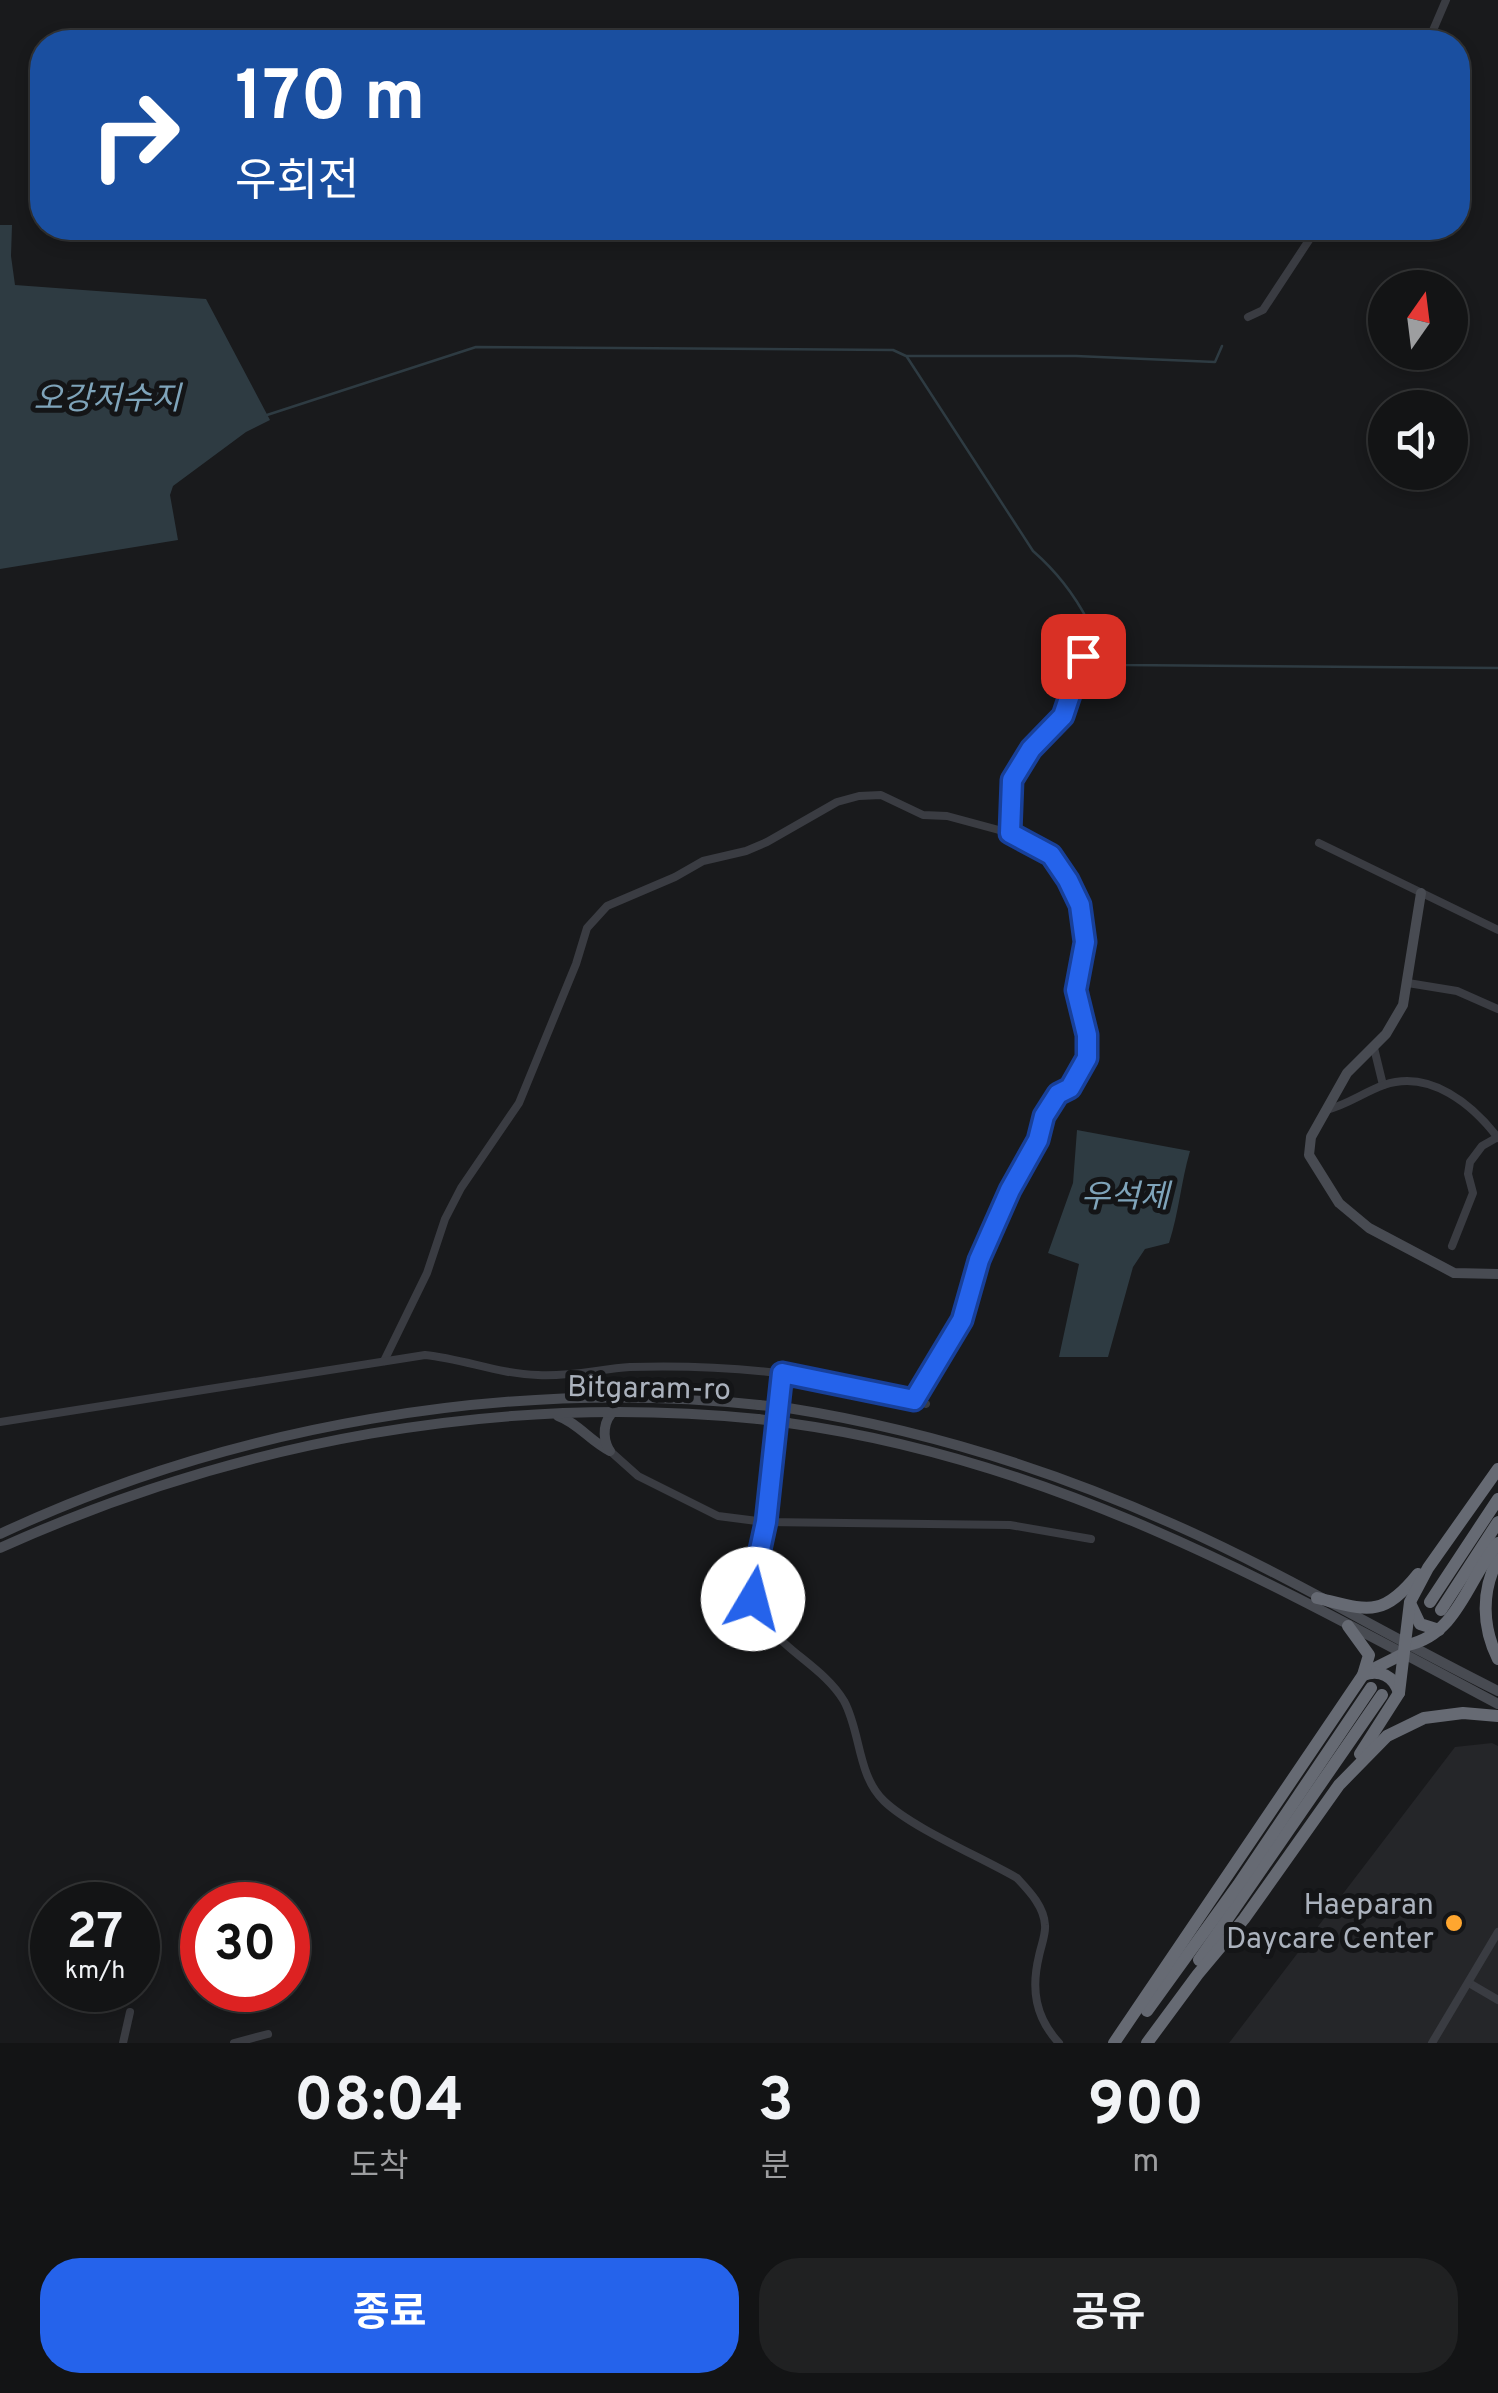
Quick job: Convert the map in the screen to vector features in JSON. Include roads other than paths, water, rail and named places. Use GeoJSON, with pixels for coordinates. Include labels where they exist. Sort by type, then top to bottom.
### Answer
{"type":"FeatureCollection","features":[{"type":"Feature","properties":{"kind":"highway"},"geometry":{"type":"LineString","coordinates":[[1147,2043],[1244,1919],[1339,1786],[1399,1693],[1410,1602],[1428,1568],[1498,1469]]}},
{"type":"Feature","properties":{"kind":"highway"},"geometry":{"type":"LineString","coordinates":[[1498,1499],[1436,1606],[1498,1522]]}},
{"type":"Feature","properties":{"kind":"highway"},"geometry":{"type":"LineString","coordinates":[[1114,2043],[1364,1675],[1439,1630],[1498,1543]]}},
{"type":"Feature","properties":{"kind":"highway"},"geometry":{"type":"LineString","coordinates":[[1498,1558],[1490,1577],[1484,1617],[1498,1659]]}},
{"type":"Feature","properties":{"kind":"highway"},"geometry":{"type":"LineString","coordinates":[[1317,1598],[1366,1610],[1401,1595],[1419,1572],[1428,1568]]}},
{"type":"Feature","properties":{"kind":"highway"},"geometry":{"type":"LineString","coordinates":[[1410,1602],[1420,1624],[1439,1630]]}},
{"type":"Feature","properties":{"kind":"highway"},"geometry":{"type":"LineString","coordinates":[[1348,1626],[1369,1655],[1364,1675]]}},
{"type":"Feature","properties":{"kind":"highway"},"geometry":{"type":"LineString","coordinates":[[1364,1675],[1385,1674],[1395,1682],[1399,1693]]}},
{"type":"Feature","properties":{"kind":"highway"},"geometry":{"type":"LineString","coordinates":[[1123,2043],[1376,1691],[1138,2043]]}},
{"type":"Feature","properties":{"kind":"highway"},"geometry":{"type":"LineString","coordinates":[[1339,1786],[1394,1730],[1424,1718],[1463,1713],[1498,1716]]}},
{"type":"Feature","properties":{"kind":"main road"},"geometry":{"type":"LineString","coordinates":[[1420,893],[1408,983],[1398,1016],[1374,1048],[1347,1073],[1308,1150],[1311,1162],[1339,1204],[1369,1228],[1454,1273],[1498,1274]]}},
{"type":"Feature","properties":{"kind":"main road","name":"Bitgaram-ro"},"geometry":{"type":"LineString","coordinates":[[0,1534],[108,1489],[181,1465],[423,1410],[632,1396],[788,1408],[880,1425],[1048,1473],[1174,1524],[1317,1598],[1498,1704]]}},
{"type":"Feature","properties":{"kind":"main road"},"geometry":{"type":"LineString","coordinates":[[610,1451],[605,1443],[605,1428],[615,1410]]}},
{"type":"Feature","properties":{"kind":"main road","name":"Bitgaram-ro"},"geometry":{"type":"LineString","coordinates":[[0,1548],[136,1492],[217,1468],[436,1421],[615,1410],[758,1418],[917,1446],[1028,1479],[1177,1538],[1348,1626],[1498,1691]]}},
{"type":"Feature","properties":{"kind":"main road"},"geometry":{"type":"LineString","coordinates":[[550,1414],[572,1421],[610,1451]]}},
{"type":"Feature","properties":{"kind":"street"},"geometry":{"type":"LineString","coordinates":[[1433,30],[1446,0]]}},
{"type":"Feature","properties":{"kind":"street"},"geometry":{"type":"LineString","coordinates":[[1248,317],[1264,310],[1310,240]]}},
{"type":"Feature","properties":{"kind":"street"},"geometry":{"type":"LineString","coordinates":[[1010,833],[1012,780],[1031,749],[1060,720],[1083,656],[1094,646]]}},
{"type":"Feature","properties":{"kind":"street"},"geometry":{"type":"LineString","coordinates":[[384,1361],[427,1273],[462,1188],[519,1103],[587,928],[607,906],[703,862],[746,852],[837,802],[881,795],[923,815],[947,816],[1010,833],[1051,855],[1080,905],[1085,942],[1076,990],[1087,1035],[1087,1058],[1070,1088],[1058,1094],[1044,1116],[1038,1140],[1010,1190],[979,1260],[962,1320],[914,1400]]}},
{"type":"Feature","properties":{"kind":"street"},"geometry":{"type":"LineString","coordinates":[[1319,843],[1498,930]]}},
{"type":"Feature","properties":{"kind":"street"},"geometry":{"type":"LineString","coordinates":[[1408,983],[1457,991],[1498,1009]]}},
{"type":"Feature","properties":{"kind":"street"},"geometry":{"type":"LineString","coordinates":[[1374,1048],[1383,1086]]}},
{"type":"Feature","properties":{"kind":"street"},"geometry":{"type":"LineString","coordinates":[[1326,1110],[1383,1086],[1410,1082],[1437,1087],[1484,1118],[1498,1138],[1482,1146],[1470,1162],[1468,1174],[1473,1193],[1452,1246]]}},
{"type":"Feature","properties":{"kind":"street"},"geometry":{"type":"LineString","coordinates":[[0,1422],[426,1354],[470,1362],[492,1371],[542,1376],[707,1366],[782,1373],[926,1404]]}},
{"type":"Feature","properties":{"kind":"street"},"geometry":{"type":"LineString","coordinates":[[782,1373],[766,1522],[751,1591],[753,1599],[778,1639],[830,1684],[844,1702],[877,1793],[902,1814],[1017,1878],[1039,1905],[1046,1926],[1033,1978],[1035,1996],[1043,2023],[1059,2043]]}},
{"type":"Feature","properties":{"kind":"street"},"geometry":{"type":"LineString","coordinates":[[610,1451],[638,1476],[718,1516],[766,1522],[1010,1525],[1091,1539]]}},
{"type":"Feature","properties":{"kind":"street"},"geometry":{"type":"LineString","coordinates":[[1432,2043],[1498,1932]]}},
{"type":"Feature","properties":{"kind":"street"},"geometry":{"type":"LineString","coordinates":[[1469,1983],[1498,2000]]}},
{"type":"Feature","properties":{"kind":"street"},"geometry":{"type":"LineString","coordinates":[[123,2043],[130,2012]]}},
{"type":"Feature","properties":{"kind":"street"},"geometry":{"type":"LineString","coordinates":[[234,2043],[268,2034]]}},
{"type":"Feature","properties":{"kind":"water","name":"오강저수지"},"geometry":{"type":"Polygon","coordinates":[[[0,225],[12,225],[15,285],[206,299],[270,420],[246,432],[173,486],[170,495],[178,540],[0,569],[0,225]]]}},
{"type":"Feature","properties":{"kind":"water","name":"우석제"},"geometry":{"type":"Polygon","coordinates":[[[1077,1130],[1190,1151],[1169,1243],[1145,1249],[1133,1267],[1108,1357],[1059,1357],[1079,1264],[1048,1253],[1073,1183],[1077,1130]]]}},
{"type":"Feature","properties":{"kind":"waterway"},"geometry":{"type":"LineString","coordinates":[[267,415],[476,347],[893,350],[906,356],[1076,356],[1215,362],[1222,346]]}},
{"type":"Feature","properties":{"kind":"waterway"},"geometry":{"type":"LineString","coordinates":[[907,357],[1033,551],[1077,601],[1103,658],[1124,665],[1498,668]]}},
{"type":"Feature","properties":{"kind":"place","name":"Haeparan Daycare Center"},"geometry":{"type":"Point","coordinates":[1454,1923]}}]}
